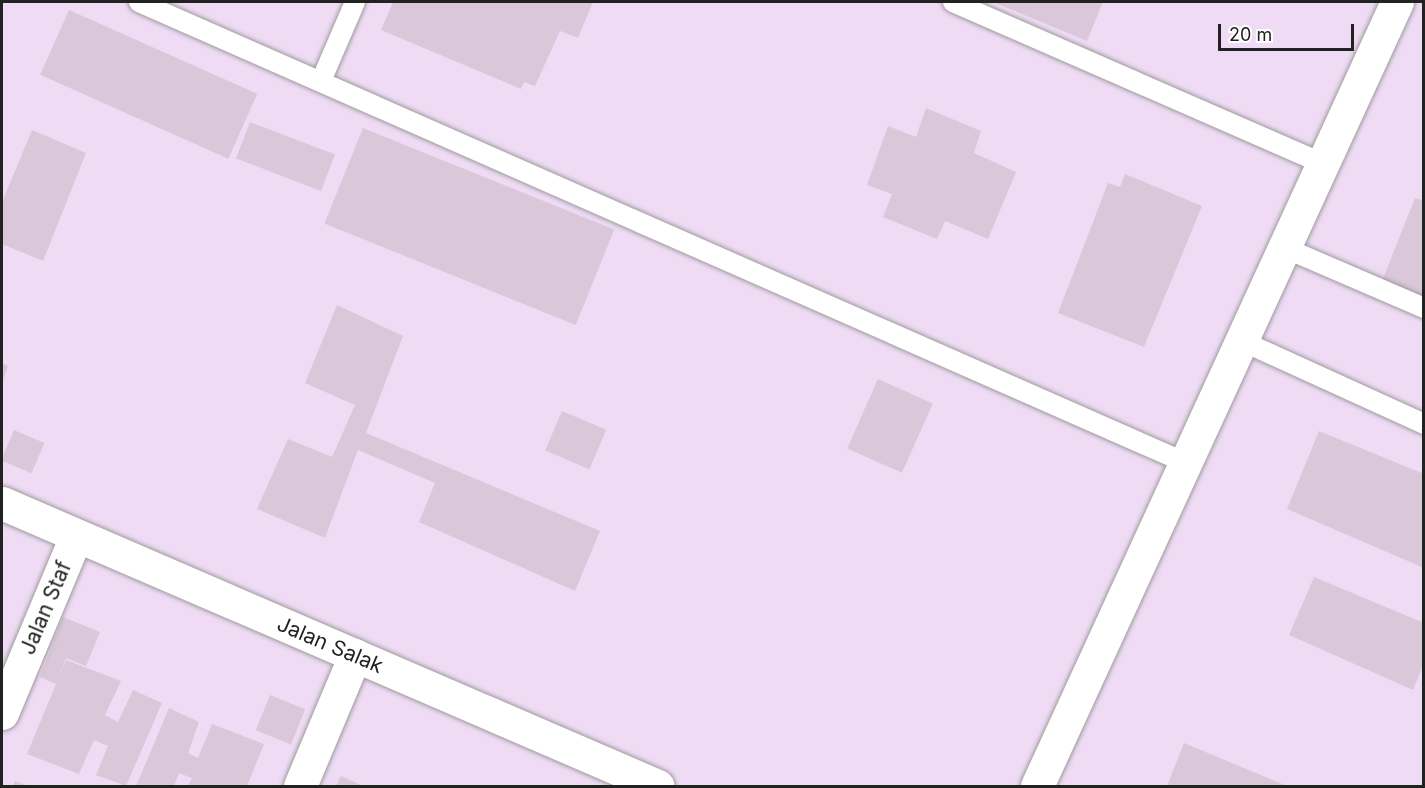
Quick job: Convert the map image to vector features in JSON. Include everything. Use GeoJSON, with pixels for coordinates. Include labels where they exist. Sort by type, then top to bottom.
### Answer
{"type":"FeatureCollection","features":[{"type":"Feature","properties":{"kind":"street"},"geometry":{"type":"LineString","coordinates":[[1037,786],[1397,2]]}},
{"type":"Feature","properties":{"kind":"street","name":"Jalan Salak"},"geometry":{"type":"LineString","coordinates":[[2,503],[658,786]]}},
{"type":"Feature","properties":{"kind":"street","name":"Jalan Staf"},"geometry":{"type":"LineString","coordinates":[[2,713],[76,536]]}},
{"type":"Feature","properties":{"kind":"street"},"geometry":{"type":"LineString","coordinates":[[300,786],[355,655]]}},
{"type":"Feature","properties":{"kind":"lane"},"geometry":{"type":"LineString","coordinates":[[139,2],[1186,463]]}},
{"type":"Feature","properties":{"kind":"lane"},"geometry":{"type":"LineString","coordinates":[[321,81],[355,2]]}},
{"type":"Feature","properties":{"kind":"lane"},"geometry":{"type":"LineString","coordinates":[[953,2],[1323,165]]}},
{"type":"Feature","properties":{"kind":"lane"},"geometry":{"type":"LineString","coordinates":[[1285,248],[1424,308]]}},
{"type":"Feature","properties":{"kind":"lane"},"geometry":{"type":"LineString","coordinates":[[1242,341],[1424,424]]}},
{"type":"Feature","properties":{"kind":"shaded area"},"geometry":{"type":"Polygon","coordinates":[[[2,2],[1423,2],[1423,786],[2,786],[2,2]]]}},
{"type":"Feature","properties":{"kind":"building"},"geometry":{"type":"Polygon","coordinates":[[[393,2],[593,2],[578,38],[560,31],[535,86],[524,82],[521,89],[381,30],[393,2]]]}},
{"type":"Feature","properties":{"kind":"building"},"geometry":{"type":"Polygon","coordinates":[[[993,2],[1103,2],[1087,41],[993,2]]]}},
{"type":"Feature","properties":{"kind":"building"},"geometry":{"type":"Polygon","coordinates":[[[69,10],[257,94],[228,159],[40,75],[69,10]]]}},
{"type":"Feature","properties":{"kind":"building"},"geometry":{"type":"Polygon","coordinates":[[[926,108],[981,131],[974,153],[1016,172],[988,239],[945,221],[937,239],[883,217],[892,194],[867,185],[888,126],[916,137],[926,108]]]}},
{"type":"Feature","properties":{"kind":"building"},"geometry":{"type":"Polygon","coordinates":[[[250,122],[335,155],[321,191],[236,158],[250,122]]]}},
{"type":"Feature","properties":{"kind":"building"},"geometry":{"type":"Polygon","coordinates":[[[363,128],[614,230],[576,325],[324,223],[363,128]]]}},
{"type":"Feature","properties":{"kind":"building"},"geometry":{"type":"Polygon","coordinates":[[[32,130],[86,153],[43,261],[2,244],[2,202],[32,130]]]}},
{"type":"Feature","properties":{"kind":"building"},"geometry":{"type":"Polygon","coordinates":[[[1125,174],[1202,206],[1144,347],[1058,313],[1108,183],[1120,187],[1125,174]]]}},
{"type":"Feature","properties":{"kind":"building"},"geometry":{"type":"Polygon","coordinates":[[[1415,198],[1424,201],[1424,299],[1382,281],[1415,198]]]}},
{"type":"Feature","properties":{"kind":"building"},"geometry":{"type":"Polygon","coordinates":[[[337,305],[403,336],[366,433],[600,531],[575,591],[419,522],[435,483],[358,450],[325,538],[257,509],[288,439],[332,457],[355,405],[305,383],[337,305]]]}},
{"type":"Feature","properties":{"kind":"building"},"geometry":{"type":"Polygon","coordinates":[[[2,363],[8,366],[2,383],[2,363]]]}},
{"type":"Feature","properties":{"kind":"building"},"geometry":{"type":"Polygon","coordinates":[[[878,379],[933,403],[902,473],[847,448],[878,379]]]}},
{"type":"Feature","properties":{"kind":"building"},"geometry":{"type":"Polygon","coordinates":[[[562,411],[606,430],[589,469],[545,451],[562,411]]]}},
{"type":"Feature","properties":{"kind":"building"},"geometry":{"type":"Polygon","coordinates":[[[14,430],[44,443],[31,473],[2,461],[14,430]]]}},
{"type":"Feature","properties":{"kind":"building"},"geometry":{"type":"Polygon","coordinates":[[[1319,431],[1424,474],[1424,568],[1287,509],[1319,431]]]}},
{"type":"Feature","properties":{"kind":"building"},"geometry":{"type":"Polygon","coordinates":[[[1314,577],[1424,623],[1424,663],[1413,690],[1289,635],[1314,577]]]}},
{"type":"Feature","properties":{"kind":"building"},"geometry":{"type":"Polygon","coordinates":[[[63,617],[100,632],[86,666],[66,658],[59,676],[66,660],[121,681],[105,715],[118,722],[133,690],[162,703],[126,786],[96,775],[108,746],[94,740],[79,774],[27,754],[56,684],[40,677],[63,617]]]}},
{"type":"Feature","properties":{"kind":"building"},"geometry":{"type":"Polygon","coordinates":[[[270,695],[305,709],[291,744],[256,730],[270,695]]]}},
{"type":"Feature","properties":{"kind":"building"},"geometry":{"type":"Polygon","coordinates":[[[169,708],[199,722],[188,753],[198,758],[212,724],[264,744],[247,786],[188,786],[192,778],[179,773],[174,786],[136,786],[169,708]]]}},
{"type":"Feature","properties":{"kind":"building"},"geometry":{"type":"Polygon","coordinates":[[[1184,743],[1287,786],[1167,786],[1184,743]]]}},
{"type":"Feature","properties":{"kind":"building"},"geometry":{"type":"Polygon","coordinates":[[[341,776],[363,786],[336,786],[341,776]]]}},
{"type":"Feature","properties":{"kind":"building"},"geometry":{"type":"Polygon","coordinates":[[[15,781],[28,786],[13,786],[15,781]]]}}]}
